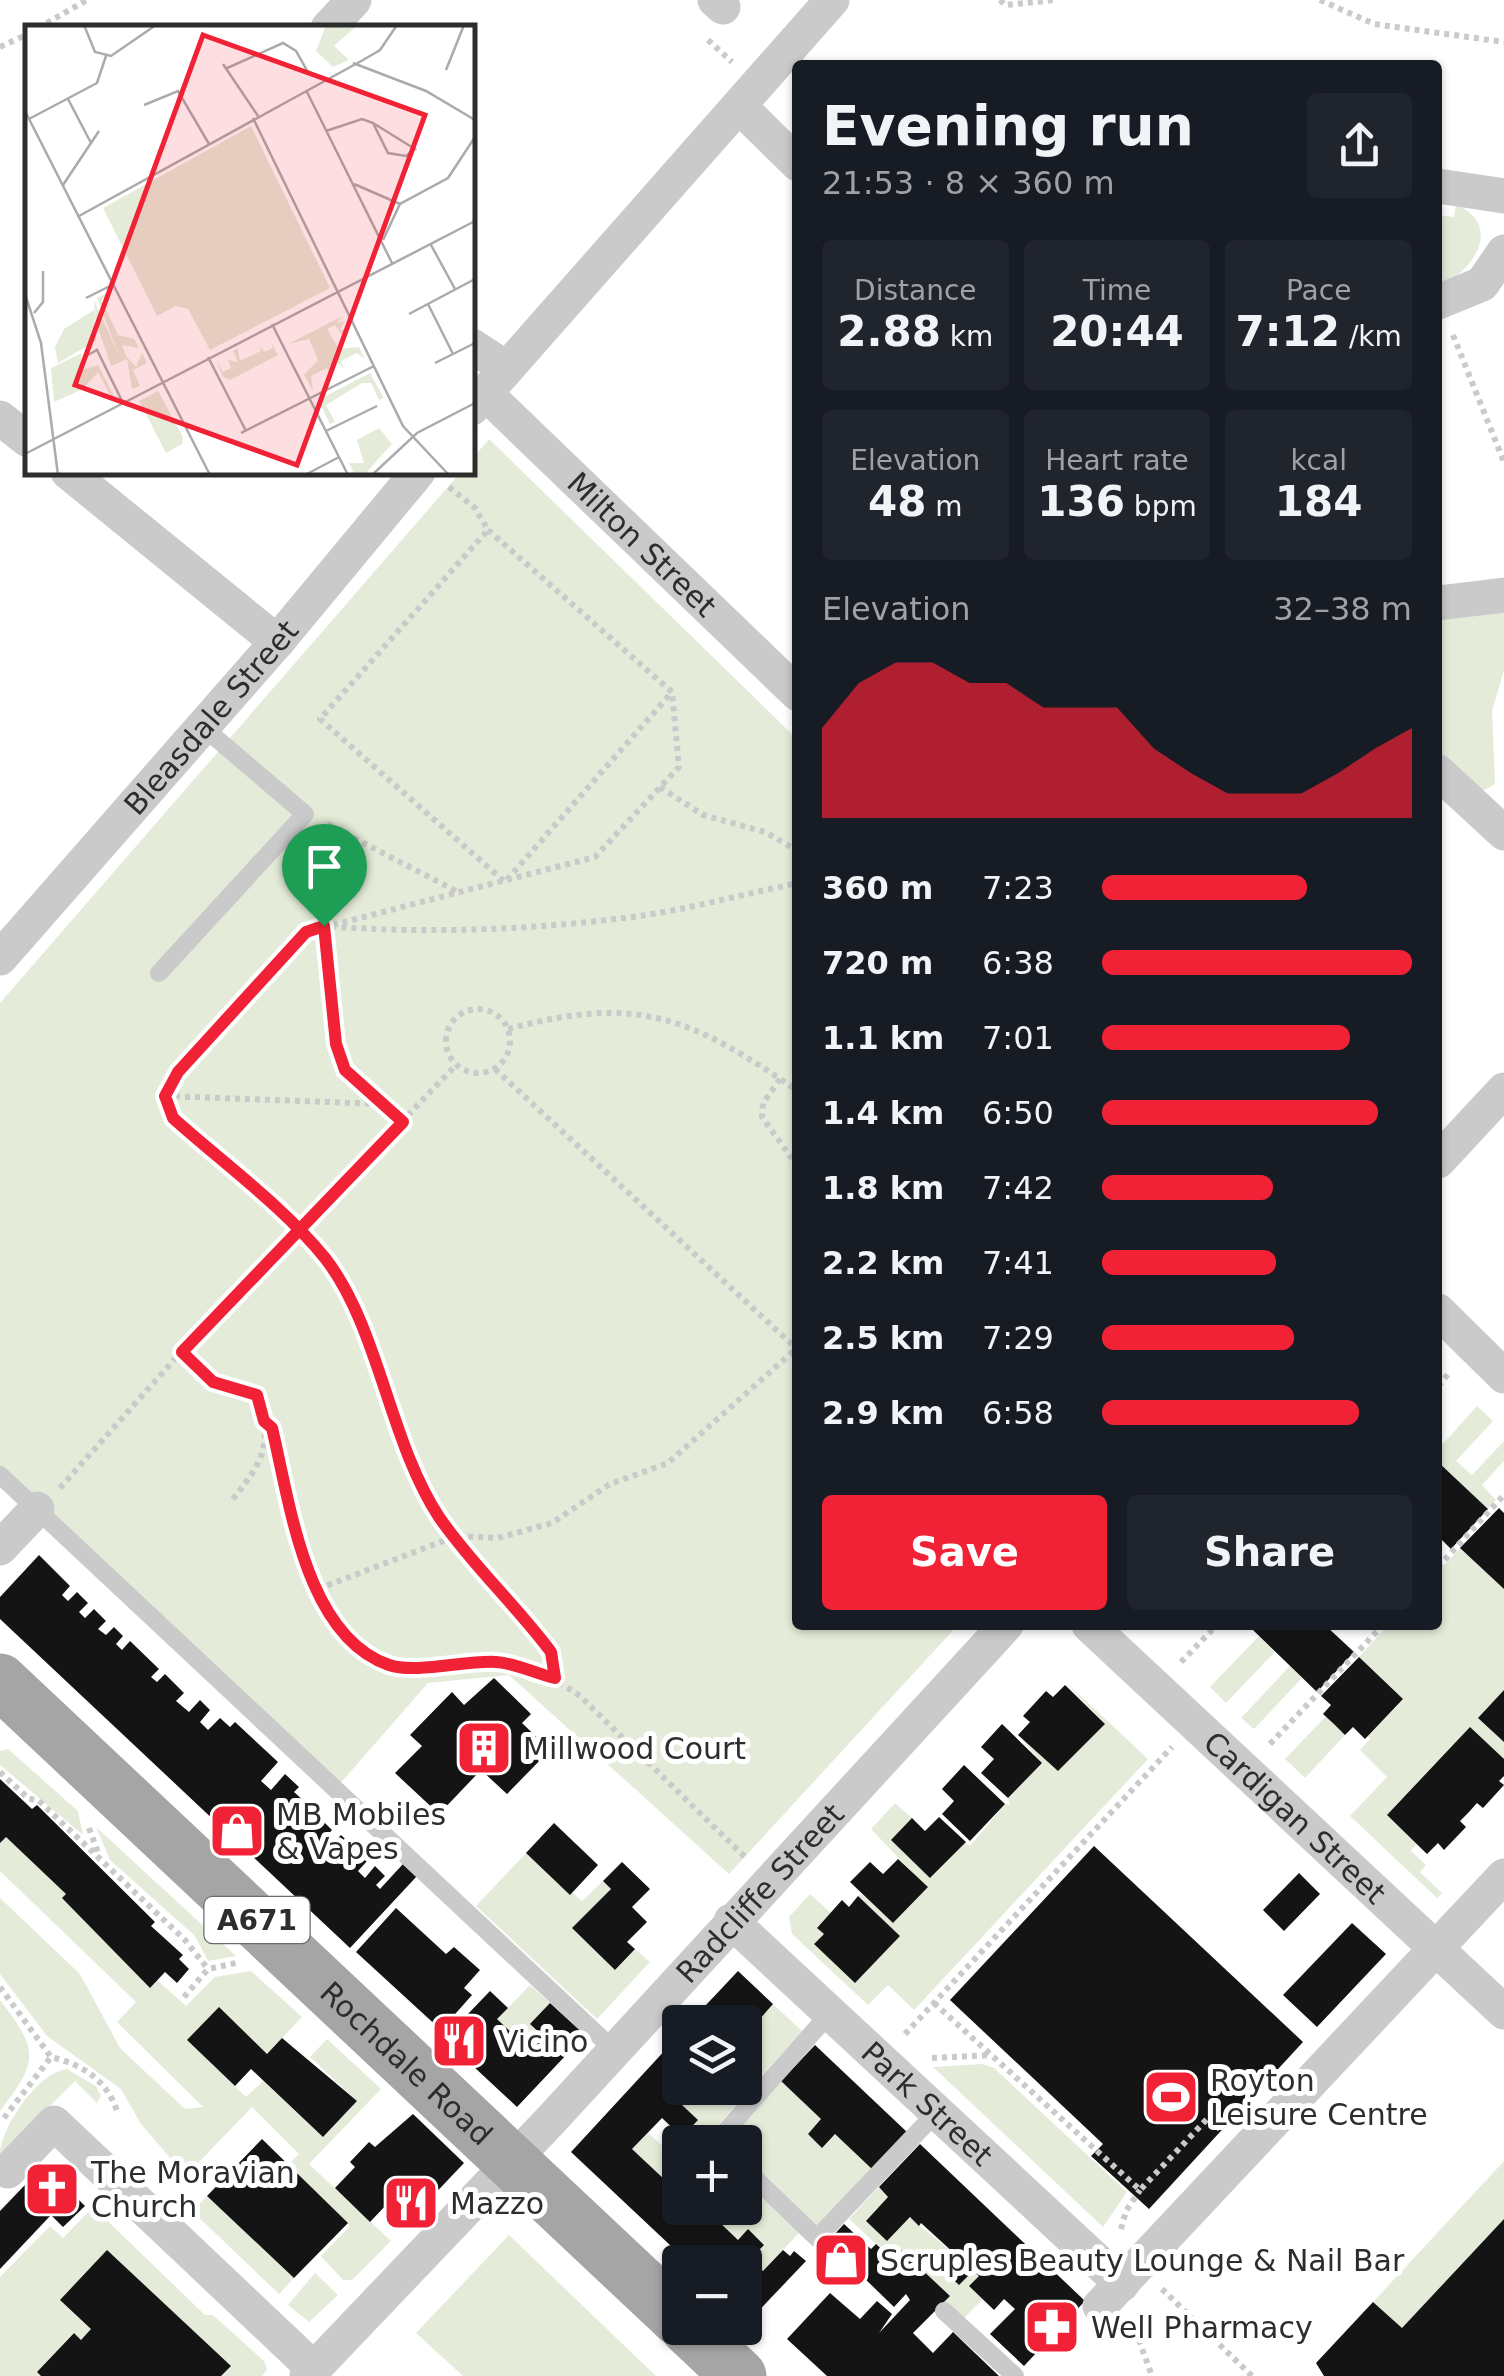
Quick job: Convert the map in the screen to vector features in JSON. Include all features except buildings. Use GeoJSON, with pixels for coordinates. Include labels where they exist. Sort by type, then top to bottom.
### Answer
{"type":"FeatureCollection","features":[{"type":"Feature","properties":{"kind":"main road","name":"Rochdale Road"},"geometry":{"type":"LineString","coordinates":[[3,1691],[662,2303]]}},
{"type":"Feature","properties":{"kind":"main road"},"geometry":{"type":"LineString","coordinates":[[706,2345],[739,2376]]}},
{"type":"Feature","properties":{"kind":"street"},"geometry":{"type":"LineString","coordinates":[[331,25],[354,0]]}},
{"type":"Feature","properties":{"kind":"street"},"geometry":{"type":"LineString","coordinates":[[488,389],[832,0]]}},
{"type":"Feature","properties":{"kind":"street"},"geometry":{"type":"LineString","coordinates":[[750,97],[792,156]]}},
{"type":"Feature","properties":{"kind":"street"},"geometry":{"type":"LineString","coordinates":[[1442,187],[1504,196]]}},
{"type":"Feature","properties":{"kind":"street"},"geometry":{"type":"LineString","coordinates":[[1442,300],[1482,284],[1504,252]]}},
{"type":"Feature","properties":{"kind":"street","name":"Milton Street"},"geometry":{"type":"LineString","coordinates":[[475,354],[488,389],[792,688]]}},
{"type":"Feature","properties":{"kind":"street"},"geometry":{"type":"LineString","coordinates":[[0,418],[25,438]]}},
{"type":"Feature","properties":{"kind":"street"},"geometry":{"type":"LineString","coordinates":[[72,475],[278,642]]}},
{"type":"Feature","properties":{"kind":"street","name":"Bleasdale Street"},"geometry":{"type":"LineString","coordinates":[[0,958],[429,476]]}},
{"type":"Feature","properties":{"kind":"street"},"geometry":{"type":"LineString","coordinates":[[1442,603],[1504,595]]}},
{"type":"Feature","properties":{"kind":"street"},"geometry":{"type":"LineString","coordinates":[[1442,776],[1504,833]]}},
{"type":"Feature","properties":{"kind":"street"},"geometry":{"type":"LineString","coordinates":[[1442,1157],[1504,1090]]}},
{"type":"Feature","properties":{"kind":"street"},"geometry":{"type":"LineString","coordinates":[[1442,1315],[1504,1376]]}},
{"type":"Feature","properties":{"kind":"street"},"geometry":{"type":"LineString","coordinates":[[0,1548],[37,1510]]}},
{"type":"Feature","properties":{"kind":"street","name":"Radcliffe Street"},"geometry":{"type":"LineString","coordinates":[[310,2373],[512,2161],[1001,1630]]}},
{"type":"Feature","properties":{"kind":"street","name":"Cardigan Street"},"geometry":{"type":"LineString","coordinates":[[1094,1630],[1504,2012]]}},
{"type":"Feature","properties":{"kind":"street"},"geometry":{"type":"LineString","coordinates":[[1111,2295],[1225,2168],[1504,1876]]}},
{"type":"Feature","properties":{"kind":"street","name":"Park Street"},"geometry":{"type":"LineString","coordinates":[[732,1921],[936,2114],[1111,2295]]}},
{"type":"Feature","properties":{"kind":"street"},"geometry":{"type":"LineString","coordinates":[[8,2171],[54,2122],[310,2373]]}},
{"type":"Feature","properties":{"kind":"lane"},"geometry":{"type":"LineString","coordinates":[[160,973],[305,814],[203,727]]}},
{"type":"Feature","properties":{"kind":"lane"},"geometry":{"type":"LineString","coordinates":[[0,1475],[614,2050]]}},
{"type":"Feature","properties":{"kind":"lane"},"geometry":{"type":"LineString","coordinates":[[731,2125],[830,2013]]}},
{"type":"Feature","properties":{"kind":"lane"},"geometry":{"type":"LineString","coordinates":[[762,2186],[817,2238],[936,2114]]}},
{"type":"Feature","properties":{"kind":"lane"},"geometry":{"type":"LineString","coordinates":[[944,2311],[1015,2376]]}},
{"type":"Feature","properties":{"kind":"path"},"geometry":{"type":"LineString","coordinates":[[43,25],[87,0]]}},
{"type":"Feature","properties":{"kind":"path"},"geometry":{"type":"LineString","coordinates":[[1000,0],[1005,5],[1054,0]]}},
{"type":"Feature","properties":{"kind":"path"},"geometry":{"type":"LineString","coordinates":[[1325,0],[1374,24],[1504,42]]}},
{"type":"Feature","properties":{"kind":"path"},"geometry":{"type":"LineString","coordinates":[[719,4],[702,34],[750,97]]}},
{"type":"Feature","properties":{"kind":"path"},"geometry":{"type":"LineString","coordinates":[[0,47],[25,35]]}},
{"type":"Feature","properties":{"kind":"path"},"geometry":{"type":"LineString","coordinates":[[1442,312],[1504,462]]}},
{"type":"Feature","properties":{"kind":"path"},"geometry":{"type":"LineString","coordinates":[[429,476],[474,508],[488,530],[672,692],[679,767],[596,857],[306,932],[178,1072],[165,1096],[173,1118],[325,1259],[349,1300],[394,1419],[440,1517],[469,1558],[551,1652],[555,1678]]}},
{"type":"Feature","properties":{"kind":"path"},"geometry":{"type":"LineString","coordinates":[[488,530],[320,719],[504,882]]}},
{"type":"Feature","properties":{"kind":"path"},"geometry":{"type":"LineString","coordinates":[[504,882],[672,692]]}},
{"type":"Feature","properties":{"kind":"path"},"geometry":{"type":"LineString","coordinates":[[660,788],[703,815],[766,832],[792,847]]}},
{"type":"Feature","properties":{"kind":"path"},"geometry":{"type":"LineString","coordinates":[[305,814],[459,892]]}},
{"type":"Feature","properties":{"kind":"path"},"geometry":{"type":"LineString","coordinates":[[324,926],[384,930],[489,928],[633,917],[792,884]]}},
{"type":"Feature","properties":{"kind":"path"},"geometry":{"type":"LineString","coordinates":[[324,926],[336,1044],[345,1070],[403,1122]]}},
{"type":"Feature","properties":{"kind":"path"},"geometry":{"type":"LineString","coordinates":[[483,1009],[502,1019],[508,1029],[509,1052],[495,1069],[472,1073],[455,1066],[445,1043],[452,1022],[461,1014],[483,1009]]}},
{"type":"Feature","properties":{"kind":"path"},"geometry":{"type":"LineString","coordinates":[[508,1029],[544,1019],[623,1010],[698,1027],[792,1087]]}},
{"type":"Feature","properties":{"kind":"path"},"geometry":{"type":"LineString","coordinates":[[37,1510],[455,1066]]}},
{"type":"Feature","properties":{"kind":"path"},"geometry":{"type":"LineString","coordinates":[[495,1069],[792,1343]]}},
{"type":"Feature","properties":{"kind":"path"},"geometry":{"type":"LineString","coordinates":[[780,1079],[763,1103],[762,1117],[792,1158]]}},
{"type":"Feature","properties":{"kind":"path"},"geometry":{"type":"LineString","coordinates":[[165,1096],[383,1104]]}},
{"type":"Feature","properties":{"kind":"path"},"geometry":{"type":"LineString","coordinates":[[182,1352],[213,1382],[252,1390],[264,1421],[267,1446],[258,1467],[233,1499]]}},
{"type":"Feature","properties":{"kind":"path"},"geometry":{"type":"LineString","coordinates":[[318,1589],[456,1536],[498,1538],[527,1534],[552,1523],[610,1484],[668,1463],[792,1352]]}},
{"type":"Feature","properties":{"kind":"path"},"geometry":{"type":"LineString","coordinates":[[1442,1382],[1456,1366]]}},
{"type":"Feature","properties":{"kind":"path"},"geometry":{"type":"LineString","coordinates":[[264,1421],[272,1428],[300,1547],[332,1619],[355,1647],[392,1666],[499,1662],[555,1678],[580,1696],[752,1862]]}},
{"type":"Feature","properties":{"kind":"path"},"geometry":{"type":"LineString","coordinates":[[1442,1562],[1504,1495]]}},
{"type":"Feature","properties":{"kind":"path"},"geometry":{"type":"LineString","coordinates":[[1177,1667],[1211,1630]]}},
{"type":"Feature","properties":{"kind":"path"},"geometry":{"type":"LineString","coordinates":[[1265,1749],[1378,1630]]}},
{"type":"Feature","properties":{"kind":"path"},"geometry":{"type":"LineString","coordinates":[[898,2042],[1174,1746]]}},
{"type":"Feature","properties":{"kind":"path"},"geometry":{"type":"LineString","coordinates":[[0,1772],[102,1858],[185,1940],[208,1970]]}},
{"type":"Feature","properties":{"kind":"path"},"geometry":{"type":"LineString","coordinates":[[184,1996],[208,1970],[252,1959]]}},
{"type":"Feature","properties":{"kind":"path"},"geometry":{"type":"LineString","coordinates":[[0,1987],[51,2057],[74,2063],[105,2084],[118,2114]]}},
{"type":"Feature","properties":{"kind":"path"},"geometry":{"type":"LineString","coordinates":[[934,2002],[1140,2190]]}},
{"type":"Feature","properties":{"kind":"path"},"geometry":{"type":"LineString","coordinates":[[915,2059],[991,2054]]}},
{"type":"Feature","properties":{"kind":"path"},"geometry":{"type":"LineString","coordinates":[[0,2122],[51,2057]]}},
{"type":"Feature","properties":{"kind":"path"},"geometry":{"type":"LineString","coordinates":[[1126,2211],[1140,2190],[1208,2118],[1228,2136]]}},
{"type":"Feature","properties":{"kind":"path"},"geometry":{"type":"LineString","coordinates":[[1158,2284],[1252,2376]]}},
{"type":"Feature","properties":{"kind":"path"},"geometry":{"type":"LineString","coordinates":[[1111,2295],[1152,2376]]}},
{"type":"Feature","properties":{"kind":"green space"},"geometry":{"type":"Polygon","coordinates":[[[1456,204],[1470,213],[1481,236],[1463,271],[1442,287],[1442,216],[1454,217],[1456,204]]]}},
{"type":"Feature","properties":{"kind":"green space"},"geometry":{"type":"Polygon","coordinates":[[[489,439],[792,734],[792,1630],[953,1630],[729,1874],[509,1675],[428,1683],[338,1786],[0,1466],[0,1003],[458,475],[475,475],[475,456],[489,439]]]}},
{"type":"Feature","properties":{"kind":"green space"},"geometry":{"type":"Polygon","coordinates":[[[1504,610],[1504,670],[1492,711],[1495,784],[1485,790],[1474,789],[1442,756],[1442,617],[1504,610]]]}},
{"type":"Feature","properties":{"kind":"green space"},"geometry":{"type":"Polygon","coordinates":[[[1477,1406],[1493,1421],[1456,1461],[1472,1475],[1504,1441],[1504,1461],[1482,1485],[1496,1500],[1488,1509],[1442,1466],[1442,1445],[1477,1406]]]}},
{"type":"Feature","properties":{"kind":"green space"},"geometry":{"type":"Polygon","coordinates":[[[1460,1548],[1504,1589],[1504,1690],[1479,1718],[1504,1742],[1504,1759],[1387,1815],[1417,1843],[1411,1851],[1426,1865],[1420,1872],[1442,1893],[1437,1898],[1350,1816],[1387,1777],[1360,1750],[1370,1739],[1368,1736],[1403,1700],[1359,1657],[1383,1630],[1442,1630],[1442,1568],[1460,1548]]]}},
{"type":"Feature","properties":{"kind":"green space"},"geometry":{"type":"Polygon","coordinates":[[[1259,1636],[1275,1652],[1226,1703],[1210,1687],[1259,1636]]]}},
{"type":"Feature","properties":{"kind":"green space"},"geometry":{"type":"Polygon","coordinates":[[[1290,1666],[1302,1678],[1254,1729],[1241,1718],[1290,1666]]]}},
{"type":"Feature","properties":{"kind":"green space"},"geometry":{"type":"Polygon","coordinates":[[[1067,1683],[1148,1759],[914,2010],[888,1985],[868,2005],[792,1934],[789,1917],[810,1894],[831,1913],[817,1927],[824,1934],[814,1944],[900,1936],[858,1896],[862,1894],[893,1923],[927,1888],[871,1829],[895,1803],[912,1818],[931,1878],[965,1843],[970,1846],[1005,1804],[1010,1805],[1008,1798],[1042,1763],[1018,1735],[1058,1771],[1105,1724],[1067,1683]]]}},
{"type":"Feature","properties":{"kind":"green space"},"geometry":{"type":"Polygon","coordinates":[[[1326,1716],[1345,1735],[1305,1778],[1285,1759],[1326,1716]]]}},
{"type":"Feature","properties":{"kind":"green space"},"geometry":{"type":"Polygon","coordinates":[[[8,1749],[78,1811],[83,1835],[0,1765],[0,1751],[8,1749]]]}},
{"type":"Feature","properties":{"kind":"green space"},"geometry":{"type":"Polygon","coordinates":[[[96,1827],[236,1956],[208,1961],[195,1936],[110,1860],[96,1827]]]}},
{"type":"Feature","properties":{"kind":"green space"},"geometry":{"type":"Polygon","coordinates":[[[6,1837],[66,1894],[150,1988],[157,1980],[186,2006],[215,1977],[251,1971],[302,2017],[267,2054],[187,2040],[246,2097],[263,2081],[323,2137],[357,2101],[310,2057],[327,2039],[381,2089],[309,2164],[391,2241],[352,2280],[343,2280],[321,2256],[350,2226],[288,2165],[299,2154],[252,2107],[174,2188],[172,2160],[141,2124],[121,2089],[47,2036],[0,1974],[0,1898],[80,1974],[120,2048],[185,2109],[203,2107],[117,2022],[136,2002],[0,1871],[0,1840],[6,1837]]]}},
{"type":"Feature","properties":{"kind":"green space"},"geometry":{"type":"Polygon","coordinates":[[[526,1853],[582,1901],[603,1881],[611,1889],[573,1929],[615,1970],[635,1949],[650,1962],[597,2019],[476,1906],[526,1853]]]}},
{"type":"Feature","properties":{"kind":"green space"},"geometry":{"type":"Polygon","coordinates":[[[530,1985],[550,2003],[531,2024],[544,2037],[531,2051],[497,2019],[530,1985]]]}},
{"type":"Feature","properties":{"kind":"green space"},"geometry":{"type":"Polygon","coordinates":[[[0,2000],[22,2032],[29,2056],[22,2079],[0,2111],[0,2000]]]}},
{"type":"Feature","properties":{"kind":"green space"},"geometry":{"type":"Polygon","coordinates":[[[773,2004],[802,2031],[762,2076],[762,2017],[773,2004]]]}},
{"type":"Feature","properties":{"kind":"green space"},"geometry":{"type":"Polygon","coordinates":[[[983,2064],[994,2068],[1127,2192],[1103,2227],[933,2067],[983,2064]]]}},
{"type":"Feature","properties":{"kind":"green space"},"geometry":{"type":"Polygon","coordinates":[[[67,2069],[96,2086],[101,2096],[97,2103],[75,2081],[0,2156],[6,2131],[33,2090],[56,2072],[67,2069]]]}},
{"type":"Feature","properties":{"kind":"green space"},"geometry":{"type":"Polygon","coordinates":[[[781,2081],[821,2119],[808,2134],[821,2147],[835,2134],[873,2170],[817,2228],[762,2176],[762,2125],[741,2125],[781,2081]]]}},
{"type":"Feature","properties":{"kind":"green space"},"geometry":{"type":"Polygon","coordinates":[[[682,2105],[736,2105],[718,2125],[693,2125],[698,2120],[682,2105]]]}},
{"type":"Feature","properties":{"kind":"green space"},"geometry":{"type":"Polygon","coordinates":[[[648,2133],[662,2146],[662,2177],[632,2149],[648,2133]]]}},
{"type":"Feature","properties":{"kind":"green space"},"geometry":{"type":"Polygon","coordinates":[[[1504,2161],[1504,2219],[1402,2328],[1373,2302],[1504,2161]]]}},
{"type":"Feature","properties":{"kind":"green space"},"geometry":{"type":"Polygon","coordinates":[[[879,2187],[888,2197],[867,2221],[887,2240],[910,2218],[956,2255],[943,2270],[959,2285],[973,2271],[979,2276],[983,2299],[963,2319],[944,2301],[949,2296],[900,2248],[890,2257],[849,2219],[879,2187]]]}},
{"type":"Feature","properties":{"kind":"green space"},"geometry":{"type":"Polygon","coordinates":[[[207,2196],[294,2278],[279,2294],[192,2211],[207,2196]]]}},
{"type":"Feature","properties":{"kind":"green space"},"geometry":{"type":"Polygon","coordinates":[[[762,2198],[799,2233],[763,2271],[764,2244],[748,2230],[738,2240],[722,2225],[762,2225],[762,2198]]]}},
{"type":"Feature","properties":{"kind":"green space"},"geometry":{"type":"Polygon","coordinates":[[[93,2207],[205,2315],[213,2315],[265,2362],[267,2370],[262,2376],[221,2376],[230,2367],[91,2329],[81,2340],[73,2333],[37,2372],[41,2376],[0,2376],[0,2277],[50,2226],[63,2238],[93,2207]]]}},
{"type":"Feature","properties":{"kind":"green space"},"geometry":{"type":"Polygon","coordinates":[[[509,2235],[656,2376],[463,2376],[416,2333],[509,2235]]]}},
{"type":"Feature","properties":{"kind":"green space"},"geometry":{"type":"Polygon","coordinates":[[[315,2273],[338,2295],[309,2322],[288,2305],[315,2273]]]}},
{"type":"Feature","properties":{"kind":"place","name":"Millwood Court"},"geometry":{"type":"Point","coordinates":[484,1748]}},
{"type":"Feature","properties":{"kind":"place","name":"MB Mobiles & Vapes"},"geometry":{"type":"Point","coordinates":[237,1831]}},
{"type":"Feature","properties":{"kind":"place","name":"Vicino"},"geometry":{"type":"Point","coordinates":[459,2041]}},
{"type":"Feature","properties":{"kind":"place","name":"Royton Leisure Centre"},"geometry":{"type":"Point","coordinates":[1171,2097]}},
{"type":"Feature","properties":{"kind":"place","name":"The Moravian Church"},"geometry":{"type":"Point","coordinates":[52,2189]}},
{"type":"Feature","properties":{"kind":"place","name":"Mazzo"},"geometry":{"type":"Point","coordinates":[411,2203]}},
{"type":"Feature","properties":{"kind":"place","name":"Scruples Beauty Lounge & Nail Bar"},"geometry":{"type":"Point","coordinates":[841,2260]}},
{"type":"Feature","properties":{"kind":"place","name":"Well Pharmacy"},"geometry":{"type":"Point","coordinates":[1052,2327]}},
{"type":"Feature","properties":{"kind":"route"},"geometry":{"type":"LineString","coordinates":[[324,926],[306,932],[178,1072],[165,1096],[173,1118],[298,1231],[325,1259],[349,1300],[394,1419],[440,1517],[469,1558],[551,1652],[555,1678],[499,1662],[392,1666],[355,1647],[332,1619],[304,1562],[272,1428],[264,1421],[257,1395],[252,1390],[213,1382],[182,1352],[240,1292],[298,1231],[350,1176],[403,1122],[345,1070],[336,1044],[333,981],[324,926]]}}]}
